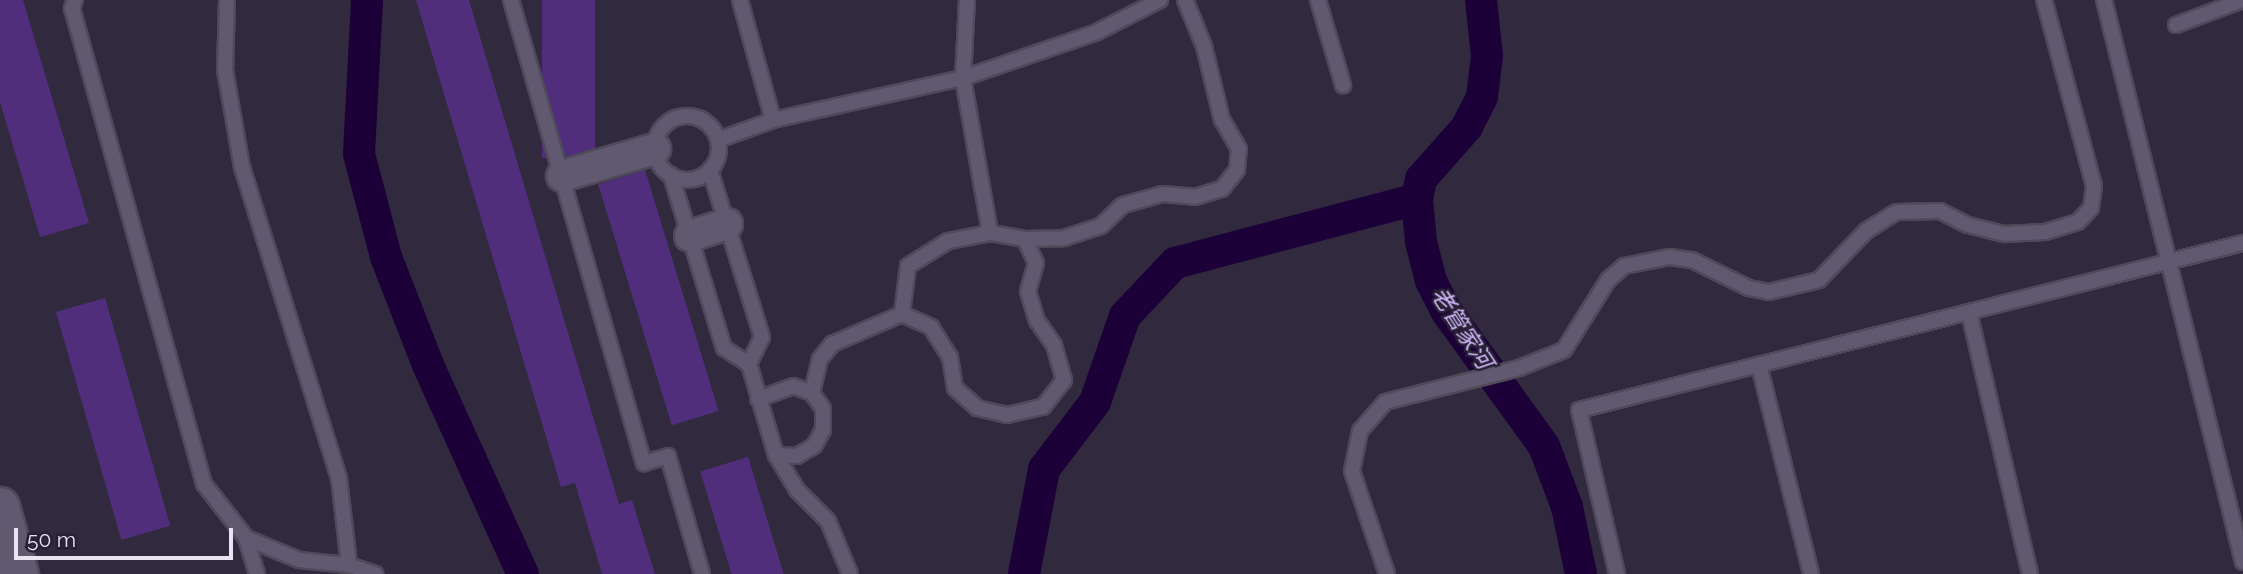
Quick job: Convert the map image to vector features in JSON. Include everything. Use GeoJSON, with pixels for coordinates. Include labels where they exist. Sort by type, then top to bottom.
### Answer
{"type":"FeatureCollection","features":[{"type":"Feature","properties":{"kind":"street"},"geometry":{"type":"LineString","coordinates":[[562,176],[655,149]]}},
{"type":"Feature","properties":{"kind":"street"},"geometry":{"type":"LineString","coordinates":[[690,236],[727,224]]}},
{"type":"Feature","properties":{"kind":"street"},"geometry":{"type":"LineString","coordinates":[[0,507],[19,574]]}},
{"type":"Feature","properties":{"kind":"lane"},"geometry":{"type":"LineString","coordinates":[[75,0],[72,8],[204,484],[246,538],[257,574]]}},
{"type":"Feature","properties":{"kind":"lane"},"geometry":{"type":"LineString","coordinates":[[227,0],[225,70],[242,167],[339,478],[349,565]]}},
{"type":"Feature","properties":{"kind":"lane"},"geometry":{"type":"LineString","coordinates":[[511,0],[644,463],[668,456],[702,574]]}},
{"type":"Feature","properties":{"kind":"lane"},"geometry":{"type":"LineString","coordinates":[[740,0],[773,120]]}},
{"type":"Feature","properties":{"kind":"lane"},"geometry":{"type":"LineString","coordinates":[[967,0],[963,78],[990,233]]}},
{"type":"Feature","properties":{"kind":"lane"},"geometry":{"type":"LineString","coordinates":[[718,140],[773,120],[963,78],[1097,32],[1160,0]]}},
{"type":"Feature","properties":{"kind":"lane"},"geometry":{"type":"LineString","coordinates":[[902,314],[908,267],[948,241],[990,233],[1025,239],[1064,238],[1101,226],[1123,205],[1163,194],[1195,197],[1222,188],[1237,170],[1240,149],[1222,120],[1204,46],[1185,0]]}},
{"type":"Feature","properties":{"kind":"lane"},"geometry":{"type":"LineString","coordinates":[[1318,0],[1343,85]]}},
{"type":"Feature","properties":{"kind":"lane"},"geometry":{"type":"LineString","coordinates":[[1387,574],[1352,471],[1360,431],[1385,402],[1519,368],[1564,350],[1608,279],[1624,266],[1644,260],[1692,260],[1749,288],[1769,292],[1819,280],[1866,231],[1897,212],[1940,211],[1968,225],[2005,234],[2045,232],[2078,222],[2091,208],[2094,186],[2044,0]]}},
{"type":"Feature","properties":{"kind":"lane"},"geometry":{"type":"LineString","coordinates":[[2104,0],[2166,262],[2237,513],[2243,562]]}},
{"type":"Feature","properties":{"kind":"lane"},"geometry":{"type":"LineString","coordinates":[[2176,25],[2243,0]]}},
{"type":"Feature","properties":{"kind":"lane"},"geometry":{"type":"LineString","coordinates":[[688,116],[707,123],[718,140],[719,150],[710,170],[692,180],[671,176],[663,169],[655,149],[661,130],[688,116]]}},
{"type":"Feature","properties":{"kind":"lane"},"geometry":{"type":"LineString","coordinates":[[710,170],[762,337],[749,363],[776,455],[797,491],[828,522],[850,574]]}},
{"type":"Feature","properties":{"kind":"lane"},"geometry":{"type":"LineString","coordinates":[[671,176],[724,348],[749,363]]}},
{"type":"Feature","properties":{"kind":"lane"},"geometry":{"type":"LineString","coordinates":[[812,393],[820,359],[832,344],[902,314],[931,327],[950,357],[955,388],[977,408],[1007,415],[1042,407],[1064,380],[1054,345],[1037,321],[1028,291],[1036,264],[1025,239]]}},
{"type":"Feature","properties":{"kind":"lane"},"geometry":{"type":"LineString","coordinates":[[1617,574],[1579,410],[2243,243]]}},
{"type":"Feature","properties":{"kind":"lane"},"geometry":{"type":"LineString","coordinates":[[1969,312],[2030,574]]}},
{"type":"Feature","properties":{"kind":"lane"},"geometry":{"type":"LineString","coordinates":[[1759,365],[1811,574]]}},
{"type":"Feature","properties":{"kind":"lane"},"geometry":{"type":"LineString","coordinates":[[758,399],[793,386],[812,393],[822,409],[823,430],[814,446],[797,456],[776,455]]}},
{"type":"Feature","properties":{"kind":"lane"},"geometry":{"type":"LineString","coordinates":[[246,538],[299,560],[349,565],[375,574]]}},
{"type":"Feature","properties":{"kind":"building"},"geometry":{"type":"Polygon","coordinates":[[[0,0],[23,0],[89,223],[40,237],[0,102],[0,0]]]}},
{"type":"Feature","properties":{"kind":"building"},"geometry":{"type":"Polygon","coordinates":[[[416,0],[469,0],[619,504],[632,500],[655,574],[602,574],[575,483],[561,487],[416,0]]]}},
{"type":"Feature","properties":{"kind":"building"},"geometry":{"type":"Polygon","coordinates":[[[542,0],[595,0],[595,158],[542,158],[542,0]]]}},
{"type":"Feature","properties":{"kind":"building"},"geometry":{"type":"Polygon","coordinates":[[[645,170],[719,411],[672,425],[598,184],[645,170]]]}},
{"type":"Feature","properties":{"kind":"building"},"geometry":{"type":"Polygon","coordinates":[[[105,298],[170,526],[121,540],[56,312],[105,298]]]}},
{"type":"Feature","properties":{"kind":"building"},"geometry":{"type":"Polygon","coordinates":[[[748,457],[784,574],[731,574],[700,472],[748,457]]]}},
{"type":"Feature","properties":{"kind":"waterway"},"geometry":{"type":"LineString","coordinates":[[367,0],[359,154],[386,257],[428,365],[523,574]]}},
{"type":"Feature","properties":{"kind":"waterway","name":"老管家河"},"geometry":{"type":"LineString","coordinates":[[1481,0],[1487,56],[1482,97],[1467,127],[1421,179],[1417,199],[1421,242],[1431,281],[1447,312],[1544,446],[1567,507],[1581,574]]}},
{"type":"Feature","properties":{"kind":"waterway"},"geometry":{"type":"LineString","coordinates":[[1024,574],[1044,469],[1095,402],[1125,316],[1175,263],[1417,199]]}}]}
